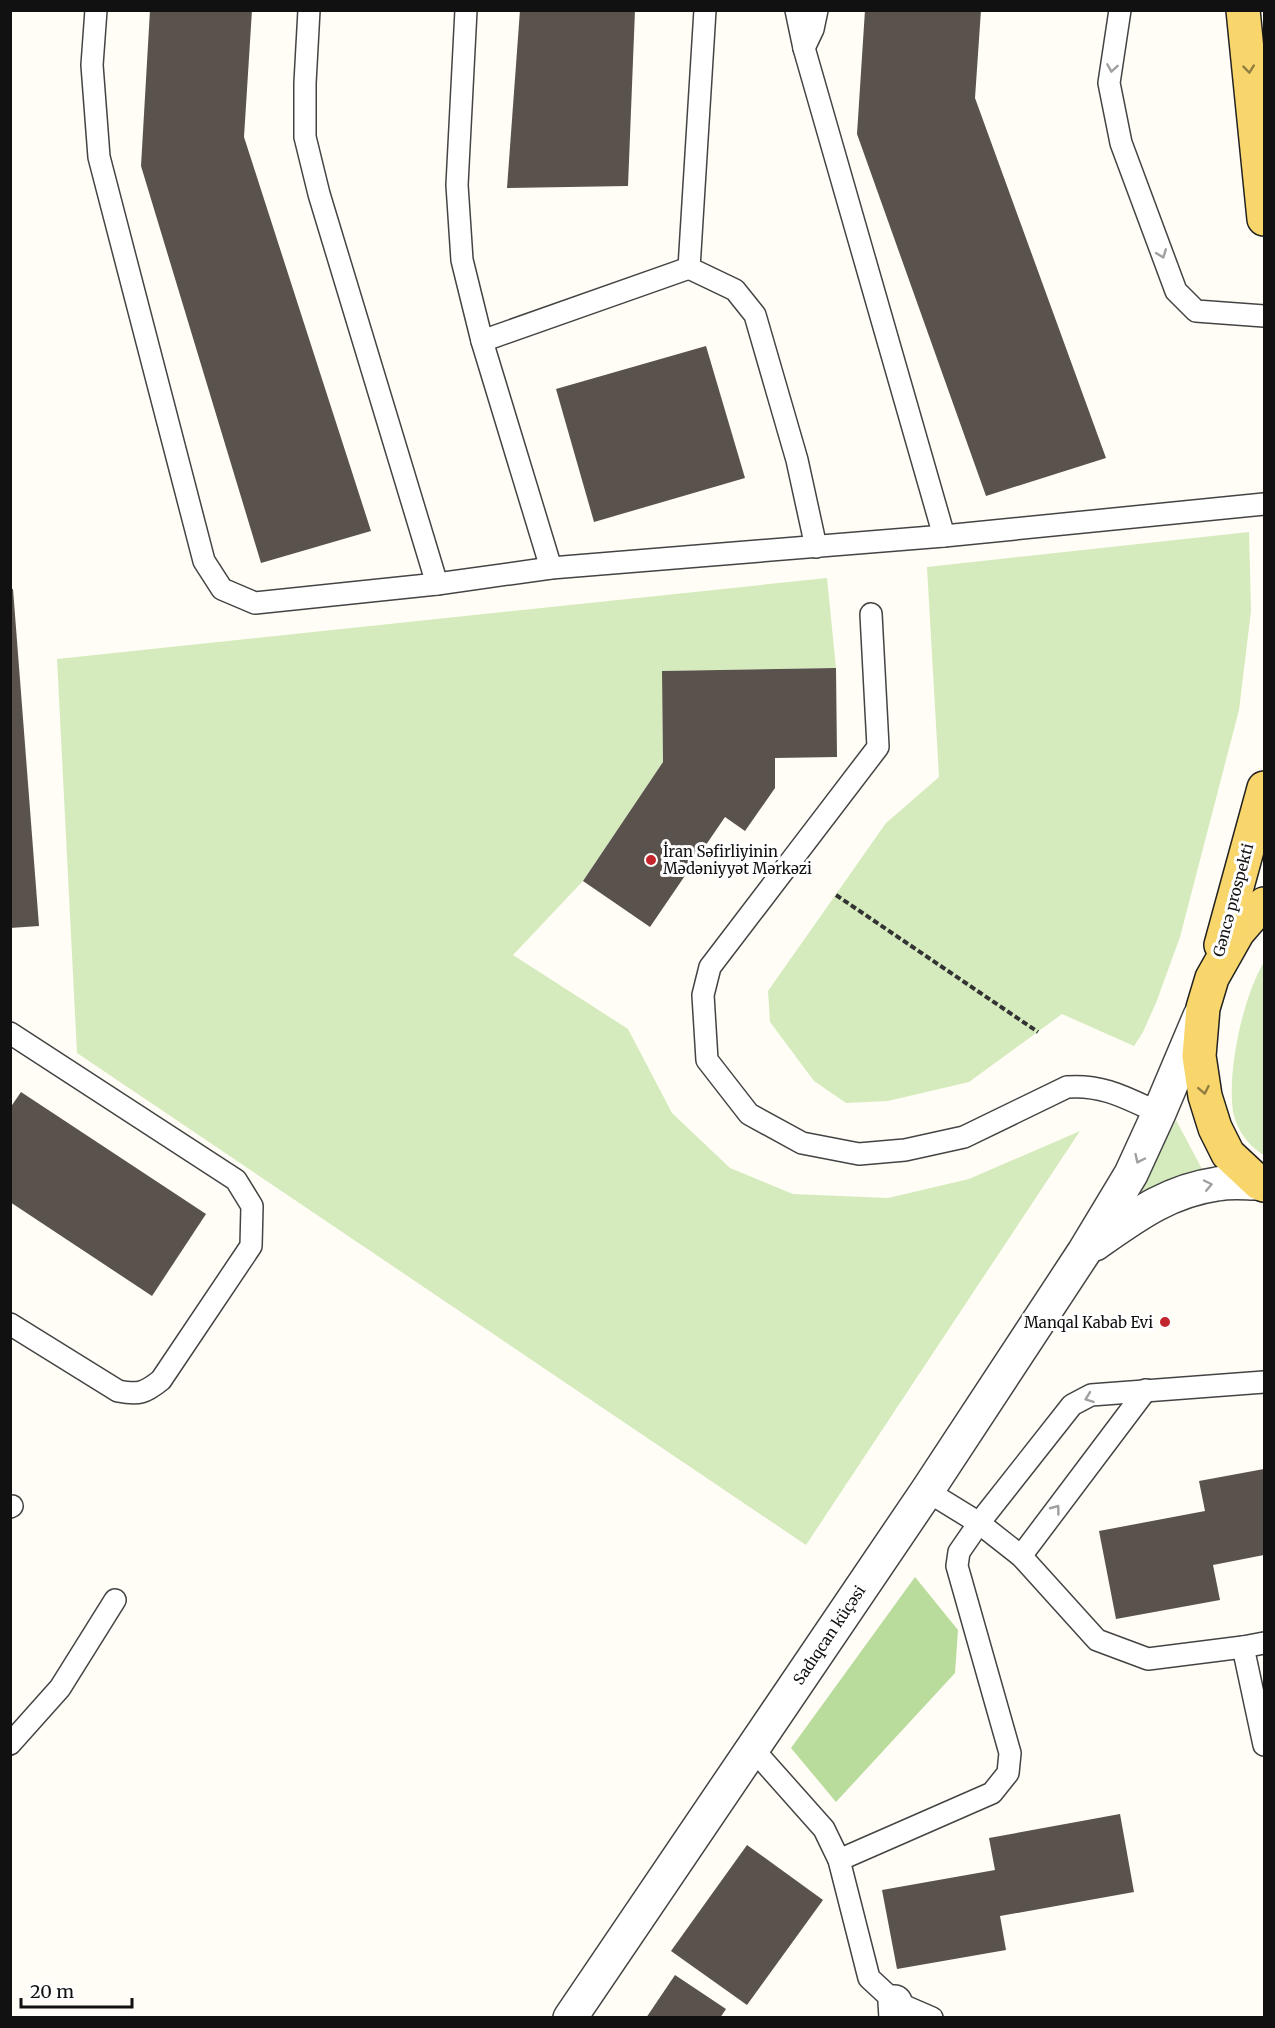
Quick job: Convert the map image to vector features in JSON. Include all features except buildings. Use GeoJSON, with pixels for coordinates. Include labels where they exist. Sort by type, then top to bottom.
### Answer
{"type":"FeatureCollection","features":[{"type":"Feature","properties":{"kind":"main road"},"geometry":{"type":"LineString","coordinates":[[1243,10],[1264,219]]}},
{"type":"Feature","properties":{"kind":"main road","name":"Gəncə prospekti"},"geometry":{"type":"LineString","coordinates":[[1207,993],[1264,788]]}},
{"type":"Feature","properties":{"kind":"main road"},"geometry":{"type":"LineString","coordinates":[[1262,1184],[1228,1154],[1205,1096],[1199,1056],[1207,993],[1238,932],[1264,904]]}},
{"type":"Feature","properties":{"kind":"street","name":"Sadıqcan küçəsi"},"geometry":{"type":"LineString","coordinates":[[570,2018],[927,1491],[1084,1252],[1131,1174],[1160,1113],[1207,993]]}},
{"type":"Feature","properties":{"kind":"street"},"geometry":{"type":"LineString","coordinates":[[1084,1252],[1141,1212],[1167,1197],[1219,1183],[1262,1184]]}},
{"type":"Feature","properties":{"kind":"lane"},"geometry":{"type":"LineString","coordinates":[[96,10],[92,64],[99,157],[204,561],[222,589],[255,603],[437,584],[551,568],[944,536],[1264,504]]}},
{"type":"Feature","properties":{"kind":"lane"},"geometry":{"type":"LineString","coordinates":[[309,10],[305,137],[319,194],[437,584]]}},
{"type":"Feature","properties":{"kind":"lane"},"geometry":{"type":"LineString","coordinates":[[466,10],[457,185],[462,260],[482,341],[551,568]]}},
{"type":"Feature","properties":{"kind":"lane"},"geometry":{"type":"LineString","coordinates":[[688,268],[705,10]]}},
{"type":"Feature","properties":{"kind":"lane"},"geometry":{"type":"LineString","coordinates":[[796,10],[804,48],[944,536]]}},
{"type":"Feature","properties":{"kind":"lane"},"geometry":{"type":"LineString","coordinates":[[804,48],[813,29],[817,10]]}},
{"type":"Feature","properties":{"kind":"lane"},"geometry":{"type":"LineString","coordinates":[[1120,10],[1109,83],[1121,143],[1176,291],[1196,311],[1264,316]]}},
{"type":"Feature","properties":{"kind":"lane"},"geometry":{"type":"LineString","coordinates":[[482,341],[688,268],[735,290],[754,315],[797,460],[816,547]]}},
{"type":"Feature","properties":{"kind":"lane"},"geometry":{"type":"LineString","coordinates":[[871,614],[878,747],[710,967],[703,995],[707,1060],[749,1114],[802,1143],[859,1154],[905,1150],[964,1137],[1067,1087],[1086,1086],[1106,1090],[1160,1113]]}},
{"type":"Feature","properties":{"kind":"lane"},"geometry":{"type":"LineString","coordinates":[[10,1033],[236,1180],[252,1206],[251,1246],[161,1380],[146,1392],[132,1394],[118,1391],[10,1324]]}},
{"type":"Feature","properties":{"kind":"lane"},"geometry":{"type":"LineString","coordinates":[[839,1860],[993,1793],[1008,1773],[1010,1754],[957,1566],[959,1552],[979,1523],[1072,1405],[1091,1395],[1264,1382]]}},
{"type":"Feature","properties":{"kind":"lane"},"geometry":{"type":"LineString","coordinates":[[1021,1556],[1146,1390]]}},
{"type":"Feature","properties":{"kind":"lane"},"geometry":{"type":"LineString","coordinates":[[927,1491],[979,1523],[1021,1556],[1097,1640],[1148,1659],[1264,1643]]}},
{"type":"Feature","properties":{"kind":"lane"},"geometry":{"type":"LineString","coordinates":[[10,1744],[60,1688],[116,1600]]}},
{"type":"Feature","properties":{"kind":"lane"},"geometry":{"type":"LineString","coordinates":[[1243,1647],[1264,1745]]}},
{"type":"Feature","properties":{"kind":"lane"},"geometry":{"type":"LineString","coordinates":[[752,1748],[824,1829],[839,1860],[870,1978],[896,2010],[932,2018]]}},
{"type":"Feature","properties":{"kind":"path"},"geometry":{"type":"LineString","coordinates":[[836,895],[1038,1032]]}},
{"type":"Feature","properties":{"kind":"green space"},"geometry":{"type":"Polygon","coordinates":[[[1249,532],[1251,611],[1239,710],[1180,937],[1156,1003],[1134,1046],[1062,1014],[969,1082],[888,1101],[846,1103],[814,1081],[770,1022],[768,991],[886,823],[939,777],[927,567],[1249,532]]]}},
{"type":"Feature","properties":{"kind":"green space"},"geometry":{"type":"Polygon","coordinates":[[[827,578],[836,668],[662,671],[663,762],[583,881],[513,955],[628,1029],[672,1113],[730,1168],[793,1194],[888,1198],[969,1179],[1080,1131],[806,1545],[77,1053],[57,659],[827,578]]]}},
{"type":"Feature","properties":{"kind":"green space"},"geometry":{"type":"Polygon","coordinates":[[[1264,962],[1264,1155],[1253,1147],[1240,1131],[1233,1111],[1232,1075],[1243,1014],[1249,994],[1264,962]]]}},
{"type":"Feature","properties":{"kind":"green space"},"geometry":{"type":"Polygon","coordinates":[[[1176,1120],[1202,1169],[1138,1193],[1176,1120]]]}},
{"type":"Feature","properties":{"kind":"green space"},"geometry":{"type":"Polygon","coordinates":[[[915,1577],[958,1630],[955,1673],[836,1802],[791,1748],[915,1577]]]}},
{"type":"Feature","properties":{"kind":"place","name":"İran Səfirliyinin Mədəniyyət Mərkəzi"},"geometry":{"type":"Point","coordinates":[651,860]}},
{"type":"Feature","properties":{"kind":"place","name":"Manqal Kabab Evi"},"geometry":{"type":"Point","coordinates":[1165,1322]}}]}
